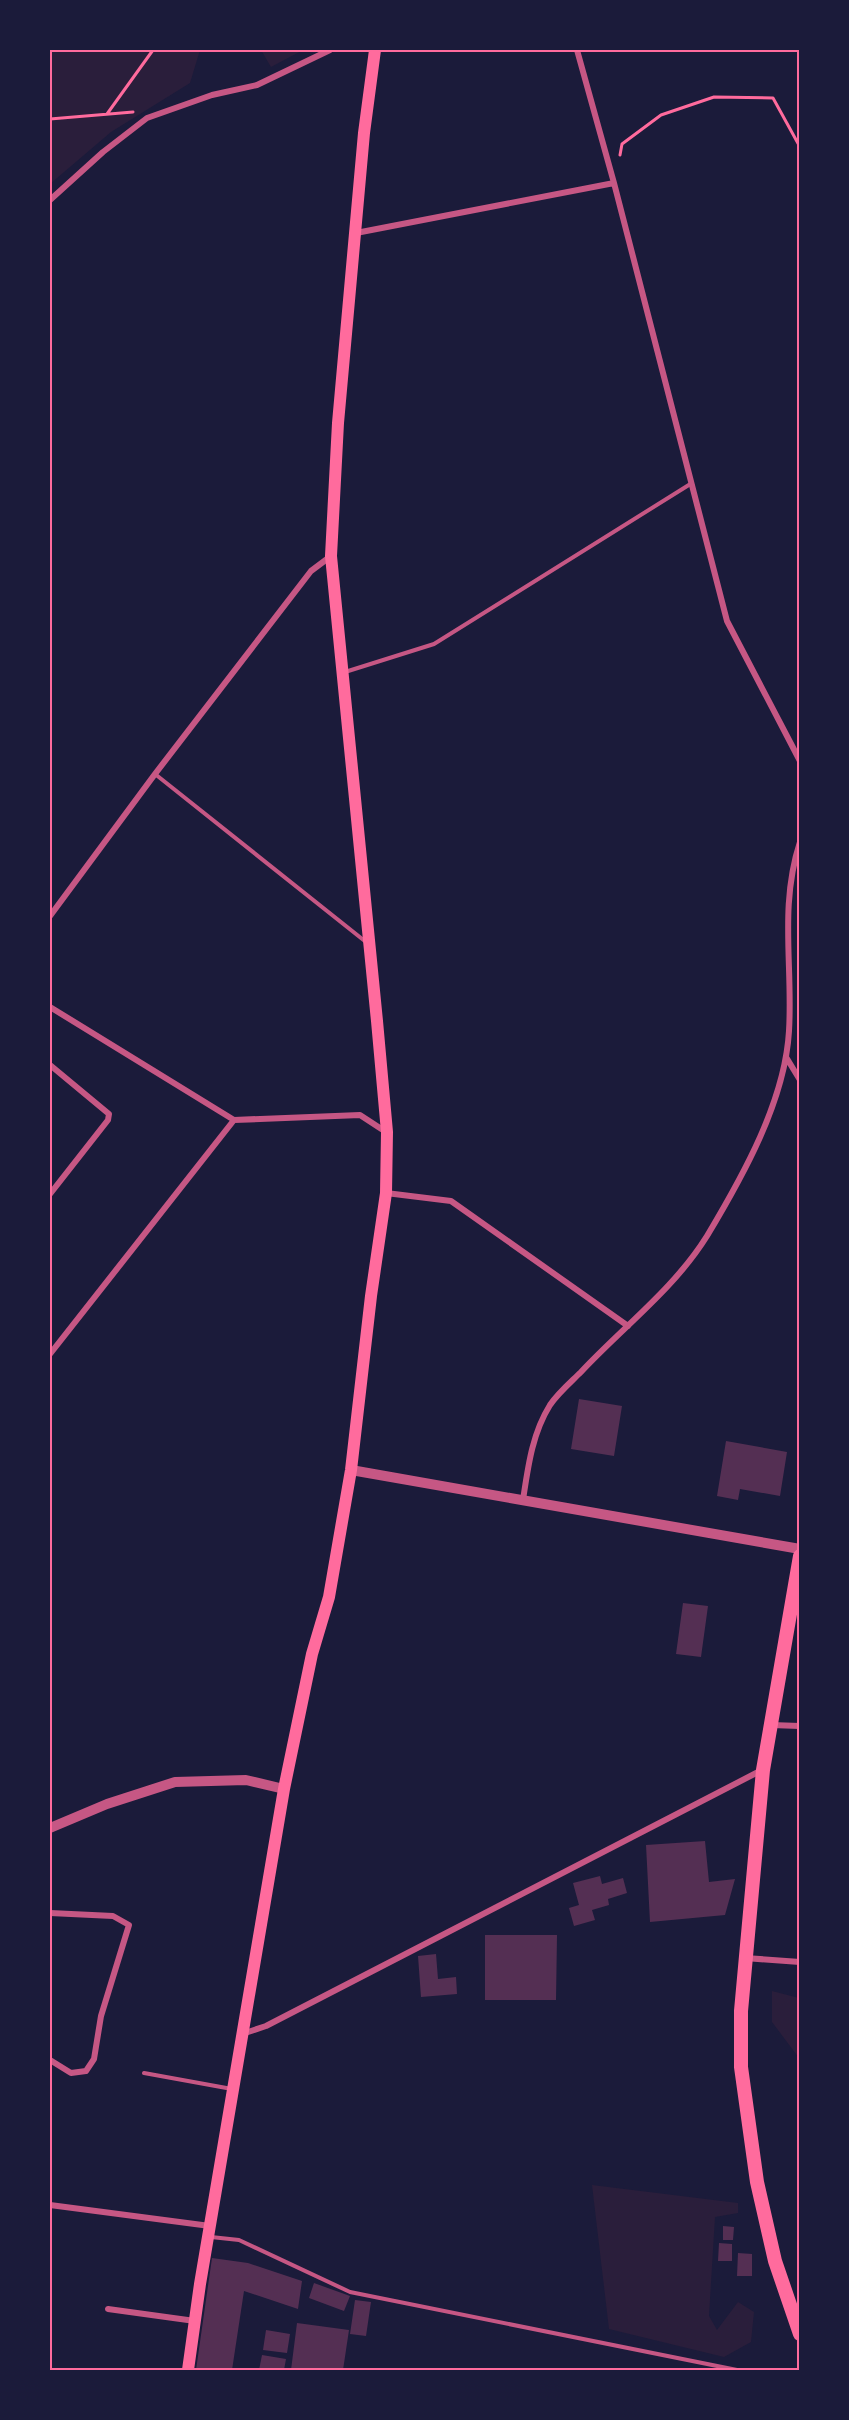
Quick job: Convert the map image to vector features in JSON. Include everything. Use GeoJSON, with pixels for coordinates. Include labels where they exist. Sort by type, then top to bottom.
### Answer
{"type":"FeatureCollection","features":[{"type":"Feature","properties":{"kind":"main road"},"geometry":{"type":"LineString","coordinates":[[188,2370],[209,2231],[284,1789],[312,1654],[328,1597],[351,1470],[371,1296],[386,1193],[387,1132],[371,946],[331,556],[338,423],[364,133],[375,50]]}},
{"type":"Feature","properties":{"kind":"main road"},"geometry":{"type":"LineString","coordinates":[[800,1556],[763,1770],[744,1958],[741,2011],[741,2067],[757,2182],[775,2261],[800,2334]]}},
{"type":"Feature","properties":{"kind":"street"},"geometry":{"type":"LineString","coordinates":[[50,200],[103,152],[147,118],[212,95],[257,85],[330,50]]}},
{"type":"Feature","properties":{"kind":"street"},"geometry":{"type":"LineString","coordinates":[[577,50],[614,183],[727,621],[800,761]]}},
{"type":"Feature","properties":{"kind":"street"},"geometry":{"type":"LineString","coordinates":[[356,233],[614,183]]}},
{"type":"Feature","properties":{"kind":"street"},"geometry":{"type":"LineString","coordinates":[[50,916],[155,774],[311,571],[331,556]]}},
{"type":"Feature","properties":{"kind":"street"},"geometry":{"type":"LineString","coordinates":[[523,1500],[531,1445],[550,1404],[595,1356],[676,1278],[706,1238],[745,1167],[774,1101],[786,1057],[790,988],[787,915],[793,863],[800,842]]}},
{"type":"Feature","properties":{"kind":"street"},"geometry":{"type":"LineString","coordinates":[[50,1007],[234,1120],[360,1115],[387,1132]]}},
{"type":"Feature","properties":{"kind":"street"},"geometry":{"type":"LineString","coordinates":[[786,1057],[800,1080]]}},
{"type":"Feature","properties":{"kind":"street"},"geometry":{"type":"LineString","coordinates":[[50,1065],[109,1114],[108,1120],[50,1194]]}},
{"type":"Feature","properties":{"kind":"street"},"geometry":{"type":"LineString","coordinates":[[50,1354],[234,1120]]}},
{"type":"Feature","properties":{"kind":"street"},"geometry":{"type":"LineString","coordinates":[[386,1193],[452,1201],[628,1326]]}},
{"type":"Feature","properties":{"kind":"street"},"geometry":{"type":"LineString","coordinates":[[351,1470],[800,1549]]}},
{"type":"Feature","properties":{"kind":"street"},"geometry":{"type":"LineString","coordinates":[[771,1725],[800,1725]]}},
{"type":"Feature","properties":{"kind":"street"},"geometry":{"type":"LineString","coordinates":[[242,2034],[266,2026],[763,1770]]}},
{"type":"Feature","properties":{"kind":"street"},"geometry":{"type":"LineString","coordinates":[[50,1828],[107,1804],[175,1782],[246,1780],[284,1789]]}},
{"type":"Feature","properties":{"kind":"street"},"geometry":{"type":"LineString","coordinates":[[50,1913],[113,1916],[129,1925],[102,2016],[94,2060],[86,2071],[71,2073],[50,2060]]}},
{"type":"Feature","properties":{"kind":"street"},"geometry":{"type":"LineString","coordinates":[[744,1958],[800,1962]]}},
{"type":"Feature","properties":{"kind":"street"},"geometry":{"type":"LineString","coordinates":[[50,2205],[209,2231]]}},
{"type":"Feature","properties":{"kind":"street"},"geometry":{"type":"LineString","coordinates":[[108,2308],[195,2321]]}},
{"type":"Feature","properties":{"kind":"lane"},"geometry":{"type":"LineString","coordinates":[[344,672],[434,644],[692,483]]}},
{"type":"Feature","properties":{"kind":"lane"},"geometry":{"type":"LineString","coordinates":[[155,774],[371,946]]}},
{"type":"Feature","properties":{"kind":"lane"},"geometry":{"type":"LineString","coordinates":[[144,2073],[233,2089]]}},
{"type":"Feature","properties":{"kind":"lane"},"geometry":{"type":"LineString","coordinates":[[209,2231],[239,2240],[350,2292],[737,2370]]}},
{"type":"Feature","properties":{"kind":"path"},"geometry":{"type":"LineString","coordinates":[[106,115],[153,50]]}},
{"type":"Feature","properties":{"kind":"path"},"geometry":{"type":"LineString","coordinates":[[614,183],[622,144],[661,116],[714,97],[773,98],[800,147]]}},
{"type":"Feature","properties":{"kind":"path"},"geometry":{"type":"LineString","coordinates":[[50,119],[142,112],[147,118]]}},
{"type":"Feature","properties":{"kind":"shaded area"},"geometry":{"type":"Polygon","coordinates":[[[50,50],[200,50],[190,83],[111,132],[50,184],[50,50]]]}},
{"type":"Feature","properties":{"kind":"shaded area"},"geometry":{"type":"Polygon","coordinates":[[[261,50],[303,50],[271,67],[261,50]]]}},
{"type":"Feature","properties":{"kind":"shaded area"},"geometry":{"type":"Polygon","coordinates":[[[772,1991],[799,1998],[799,2058],[772,2022],[772,1991]]]}},
{"type":"Feature","properties":{"kind":"shaded area"},"geometry":{"type":"Polygon","coordinates":[[[592,2185],[738,2203],[738,2213],[715,2217],[709,2316],[717,2330],[738,2302],[754,2312],[751,2342],[724,2357],[609,2329],[592,2185]]]}},
{"type":"Feature","properties":{"kind":"building"},"geometry":{"type":"Polygon","coordinates":[[[579,1399],[622,1406],[614,1456],[571,1449],[579,1399]]]}},
{"type":"Feature","properties":{"kind":"building"},"geometry":{"type":"Polygon","coordinates":[[[726,1441],[787,1452],[780,1496],[740,1489],[738,1500],[717,1496],[726,1441]]]}},
{"type":"Feature","properties":{"kind":"building"},"geometry":{"type":"Polygon","coordinates":[[[683,1603],[708,1606],[701,1657],[676,1654],[683,1603]]]}},
{"type":"Feature","properties":{"kind":"building"},"geometry":{"type":"Polygon","coordinates":[[[705,1841],[709,1882],[735,1879],[725,1915],[650,1922],[646,1845],[705,1841]]]}},
{"type":"Feature","properties":{"kind":"building"},"geometry":{"type":"Polygon","coordinates":[[[600,1876],[602,1884],[623,1878],[627,1893],[608,1899],[609,1905],[592,1910],[595,1920],[574,1926],[569,1908],[579,1905],[573,1883],[600,1876]]]}},
{"type":"Feature","properties":{"kind":"building"},"geometry":{"type":"Polygon","coordinates":[[[485,1935],[557,1935],[556,2000],[485,2000],[485,1935]]]}},
{"type":"Feature","properties":{"kind":"building"},"geometry":{"type":"Polygon","coordinates":[[[436,1954],[438,1979],[456,1977],[457,1994],[421,1997],[418,1956],[436,1954]]]}},
{"type":"Feature","properties":{"kind":"building"},"geometry":{"type":"Polygon","coordinates":[[[723,2226],[734,2227],[733,2240],[723,2240],[723,2226]]]}},
{"type":"Feature","properties":{"kind":"building"},"geometry":{"type":"Polygon","coordinates":[[[719,2243],[732,2244],[732,2261],[718,2261],[719,2243]]]}},
{"type":"Feature","properties":{"kind":"building"},"geometry":{"type":"Polygon","coordinates":[[[738,2253],[752,2254],[752,2276],[737,2276],[738,2253]]]}},
{"type":"Feature","properties":{"kind":"building"},"geometry":{"type":"Polygon","coordinates":[[[212,2258],[248,2263],[302,2281],[298,2309],[244,2291],[232,2370],[196,2370],[212,2258]]]}},
{"type":"Feature","properties":{"kind":"building"},"geometry":{"type":"Polygon","coordinates":[[[314,2283],[350,2296],[344,2311],[309,2298],[314,2283]]]}},
{"type":"Feature","properties":{"kind":"building"},"geometry":{"type":"Polygon","coordinates":[[[355,2300],[371,2302],[366,2336],[350,2334],[355,2300]]]}},
{"type":"Feature","properties":{"kind":"building"},"geometry":{"type":"Polygon","coordinates":[[[297,2323],[349,2330],[343,2370],[291,2370],[297,2323]]]}},
{"type":"Feature","properties":{"kind":"building"},"geometry":{"type":"Polygon","coordinates":[[[266,2330],[290,2334],[287,2353],[263,2350],[266,2330]]]}},
{"type":"Feature","properties":{"kind":"building"},"geometry":{"type":"Polygon","coordinates":[[[262,2355],[286,2359],[284,2370],[259,2370],[262,2355]]]}}]}
